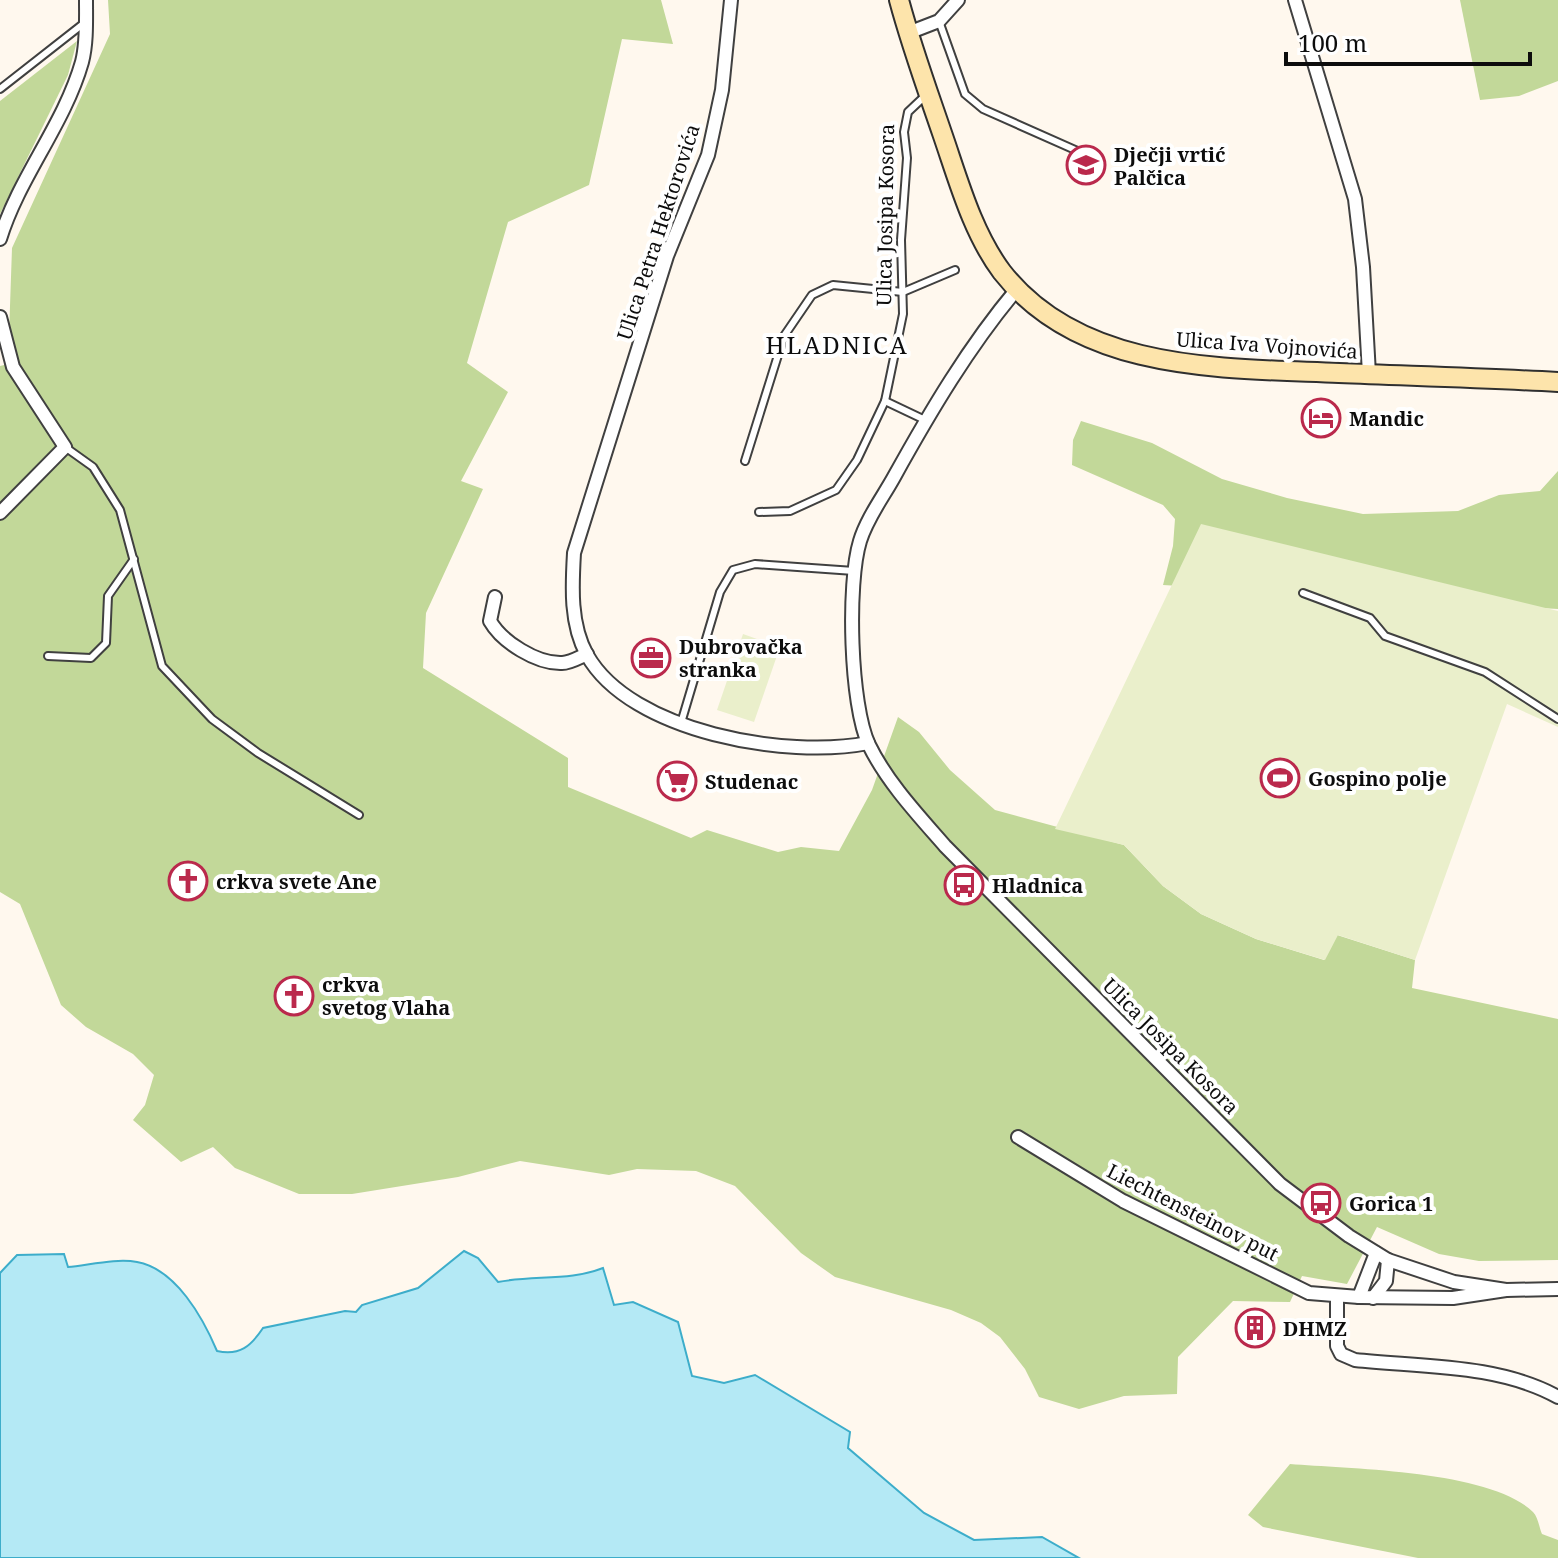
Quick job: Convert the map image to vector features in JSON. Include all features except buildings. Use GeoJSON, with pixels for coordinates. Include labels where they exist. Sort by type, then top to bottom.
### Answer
{"type":"FeatureCollection","features":[{"type":"Feature","properties":{"kind":"main road","name":"Ulica Iva Vojnovića"},"geometry":{"type":"LineString","coordinates":[[899,0],[969,209],[1000,269],[1017,289],[1061,324],[1154,359],[1216,368],[1558,382]]}},
{"type":"Feature","properties":{"kind":"street"},"geometry":{"type":"LineString","coordinates":[[0,239],[8,211],[64,107],[83,61],[86,0]]}},
{"type":"Feature","properties":{"kind":"street","name":"Ulica Petra Hektorovića"},"geometry":{"type":"LineString","coordinates":[[587,654],[576,622],[571,590],[574,553],[667,256],[708,155],[722,90],[731,0]]}},
{"type":"Feature","properties":{"kind":"street"},"geometry":{"type":"LineString","coordinates":[[908,33],[939,21],[958,0]]}},
{"type":"Feature","properties":{"kind":"street"},"geometry":{"type":"LineString","coordinates":[[1295,0],[1355,199],[1363,267],[1369,374]]}},
{"type":"Feature","properties":{"kind":"street","name":"Ulica Josipa Kosora"},"geometry":{"type":"LineString","coordinates":[[1017,289],[998,311],[925,421],[866,527],[854,571],[855,661],[868,743],[903,797],[945,846],[1269,1173],[1388,1260],[1454,1282],[1506,1290]]}},
{"type":"Feature","properties":{"kind":"street"},"geometry":{"type":"LineString","coordinates":[[0,317],[13,367],[65,447],[0,513]]}},
{"type":"Feature","properties":{"kind":"street"},"geometry":{"type":"LineString","coordinates":[[495,597],[490,621],[517,646],[540,658],[563,664],[587,654],[606,680],[634,704],[681,723],[723,735],[799,748],[830,749],[868,743]]}},
{"type":"Feature","properties":{"kind":"street","name":"Liechtensteinov put"},"geometry":{"type":"LineString","coordinates":[[1018,1137],[1136,1208],[1309,1293],[1337,1297],[1453,1298],[1506,1290],[1558,1289]]}},
{"type":"Feature","properties":{"kind":"street"},"geometry":{"type":"LineString","coordinates":[[1359,1297],[1376,1253]]}},
{"type":"Feature","properties":{"kind":"street"},"geometry":{"type":"LineString","coordinates":[[1373,1298],[1386,1281],[1388,1260]]}},
{"type":"Feature","properties":{"kind":"street"},"geometry":{"type":"LineString","coordinates":[[1337,1297],[1337,1346],[1341,1354],[1355,1360],[1499,1375],[1539,1387],[1558,1397]]}},
{"type":"Feature","properties":{"kind":"lane"},"geometry":{"type":"LineString","coordinates":[[939,21],[965,94],[983,109],[1091,157]]}},
{"type":"Feature","properties":{"kind":"lane"},"geometry":{"type":"LineString","coordinates":[[0,89],[86,22]]}},
{"type":"Feature","properties":{"kind":"lane","name":"Ulica Josipa Kosora"},"geometry":{"type":"LineString","coordinates":[[759,512],[790,511],[836,490],[857,460],[885,401],[903,314],[901,240],[907,158],[904,132],[908,112],[928,93]]}},
{"type":"Feature","properties":{"kind":"lane"},"geometry":{"type":"LineString","coordinates":[[745,461],[784,336],[812,295],[833,285],[903,292],[955,270]]}},
{"type":"Feature","properties":{"kind":"lane"},"geometry":{"type":"LineString","coordinates":[[885,401],[925,421]]}},
{"type":"Feature","properties":{"kind":"lane"},"geometry":{"type":"LineString","coordinates":[[65,447],[93,467],[120,510],[162,666],[212,719],[258,753],[359,815]]}},
{"type":"Feature","properties":{"kind":"lane"},"geometry":{"type":"LineString","coordinates":[[48,656],[91,658],[106,643],[108,596],[135,559]]}},
{"type":"Feature","properties":{"kind":"lane"},"geometry":{"type":"LineString","coordinates":[[681,723],[720,592],[733,570],[755,564],[854,571]]}},
{"type":"Feature","properties":{"kind":"lane"},"geometry":{"type":"LineString","coordinates":[[1303,593],[1370,618],[1385,636],[1485,672],[1558,719]]}},
{"type":"Feature","properties":{"kind":"green space"},"geometry":{"type":"Polygon","coordinates":[[[108,0],[661,0],[673,44],[622,39],[589,185],[508,222],[467,363],[508,392],[461,481],[483,489],[426,613],[423,668],[568,758],[568,787],[691,838],[707,830],[778,852],[801,847],[839,851],[872,790],[898,717],[919,732],[950,770],[995,810],[1124,845],[1163,886],[1201,914],[1256,939],[1324,960],[1337,935],[1415,960],[1412,988],[1558,1019],[1558,1260],[1479,1261],[1439,1254],[1377,1227],[1347,1284],[1302,1276],[1290,1302],[1233,1301],[1178,1357],[1177,1394],[1124,1396],[1079,1409],[1039,1397],[1025,1369],[1000,1337],[981,1323],[951,1310],[835,1277],[801,1253],[735,1186],[696,1171],[637,1169],[609,1175],[520,1161],[458,1177],[352,1194],[299,1194],[235,1168],[213,1147],[181,1162],[133,1120],[145,1105],[154,1075],[133,1054],[86,1027],[61,1005],[20,904],[0,892],[0,366],[8,364],[12,248],[110,34],[108,0]]]}},
{"type":"Feature","properties":{"kind":"green space"},"geometry":{"type":"Polygon","coordinates":[[[1460,0],[1558,0],[1558,81],[1519,96],[1480,100],[1460,0]]]}},
{"type":"Feature","properties":{"kind":"green space"},"geometry":{"type":"Polygon","coordinates":[[[77,41],[68,75],[0,214],[0,101],[77,41]]]}},
{"type":"Feature","properties":{"kind":"green space"},"geometry":{"type":"Polygon","coordinates":[[[1081,421],[1152,443],[1222,479],[1287,498],[1363,514],[1458,511],[1499,495],[1540,491],[1558,471],[1558,609],[1163,585],[1173,546],[1175,519],[1163,505],[1072,465],[1073,440],[1081,421]]]}},
{"type":"Feature","properties":{"kind":"green space","name":"Gospino polje"},"geometry":{"type":"Polygon","coordinates":[[[1201,524],[1558,611],[1558,727],[1507,704],[1415,960],[1338,935],[1325,960],[1256,939],[1201,914],[1163,886],[1124,845],[1055,829],[1201,524]]]}},
{"type":"Feature","properties":{"kind":"green space"},"geometry":{"type":"Polygon","coordinates":[[[743,634],[780,647],[754,722],[717,710],[743,634]]]}},
{"type":"Feature","properties":{"kind":"green space"},"geometry":{"type":"Polygon","coordinates":[[[1290,1464],[1418,1474],[1485,1487],[1513,1498],[1533,1512],[1542,1534],[1558,1540],[1558,1558],[1418,1558],[1263,1527],[1248,1515],[1290,1464]]]}},
{"type":"Feature","properties":{"kind":"water"},"geometry":{"type":"Polygon","coordinates":[[[464,1251],[478,1258],[498,1282],[578,1275],[603,1268],[614,1305],[633,1302],[678,1322],[692,1376],[724,1383],[755,1375],[850,1432],[848,1448],[924,1513],[974,1540],[1042,1537],[1079,1558],[0,1558],[0,1273],[17,1255],[64,1254],[68,1267],[121,1261],[151,1266],[164,1274],[186,1297],[217,1351],[232,1352],[244,1348],[263,1328],[345,1311],[356,1312],[362,1305],[418,1288],[464,1251]]]}},
{"type":"Feature","properties":{"kind":"place","name":"Dječji vrtić Palčica"},"geometry":{"type":"Point","coordinates":[1086,165]}},
{"type":"Feature","properties":{"kind":"place","name":"Mandic"},"geometry":{"type":"Point","coordinates":[1321,418]}},
{"type":"Feature","properties":{"kind":"place","name":"Dubrovačka stranka"},"geometry":{"type":"Point","coordinates":[651,658]}},
{"type":"Feature","properties":{"kind":"place","name":"Gospino polje"},"geometry":{"type":"Point","coordinates":[1280,778]}},
{"type":"Feature","properties":{"kind":"place","name":"Studenac"},"geometry":{"type":"Point","coordinates":[677,781]}},
{"type":"Feature","properties":{"kind":"place","name":"crkva svete Ane"},"geometry":{"type":"Point","coordinates":[188,881]}},
{"type":"Feature","properties":{"kind":"place","name":"Hladnica"},"geometry":{"type":"Point","coordinates":[964,885]}},
{"type":"Feature","properties":{"kind":"place","name":"crkva svetog Vlaha"},"geometry":{"type":"Point","coordinates":[294,996]}},
{"type":"Feature","properties":{"kind":"place","name":"Gorica 1"},"geometry":{"type":"Point","coordinates":[1321,1203]}},
{"type":"Feature","properties":{"kind":"place","name":"DHMZ"},"geometry":{"type":"Point","coordinates":[1255,1328]}},
{"type":"Feature","properties":{"kind":"district","name":"HLADNICA"},"geometry":{"type":"Point","coordinates":[837,344]}}]}
